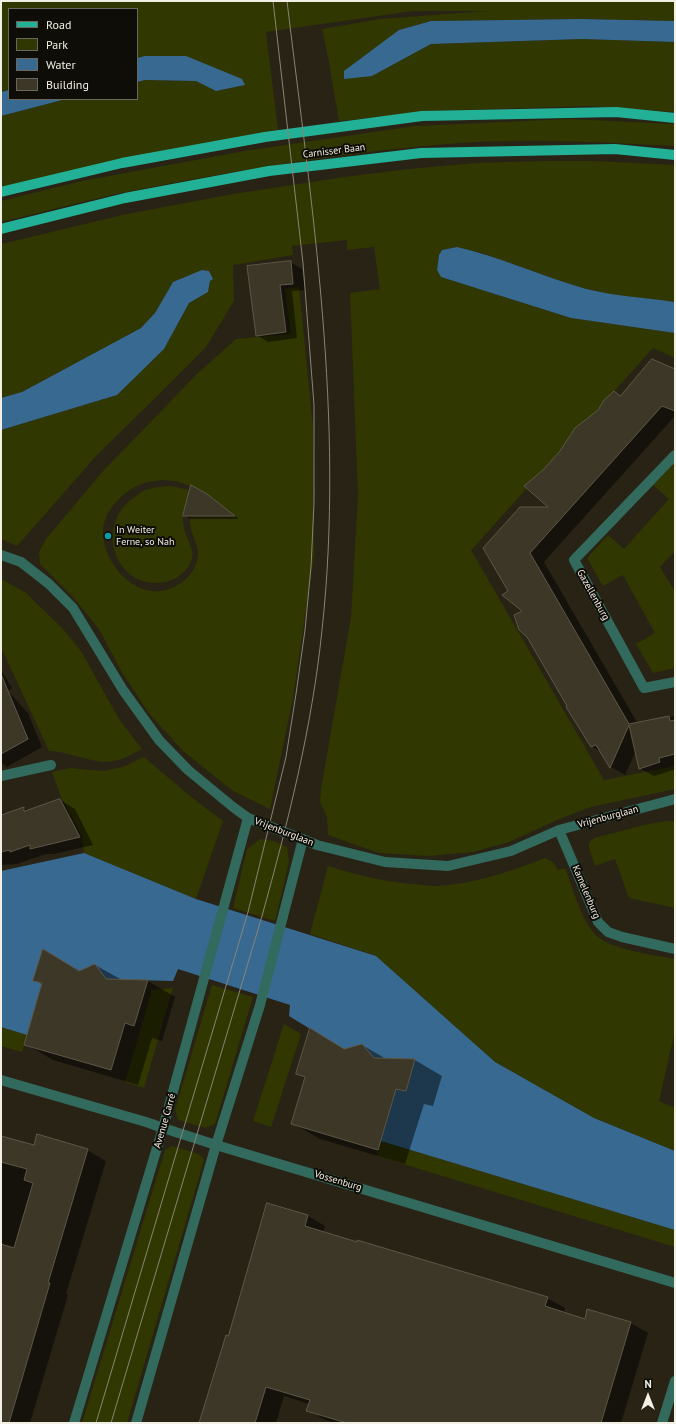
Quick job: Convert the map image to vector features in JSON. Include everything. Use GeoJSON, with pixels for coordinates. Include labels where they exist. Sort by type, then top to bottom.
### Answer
{"type":"FeatureCollection","features":[{"type":"Feature","properties":{"kind":"main road"},"geometry":{"type":"LineString","coordinates":[[1,192],[122,163],[265,137],[422,116],[616,112],[675,118]]}},
{"type":"Feature","properties":{"kind":"main road","name":"Carnisser Baan"},"geometry":{"type":"LineString","coordinates":[[1,229],[125,198],[269,172],[421,153],[615,149],[675,155]]}},
{"type":"Feature","properties":{"kind":"street","name":"Gazellenburg"},"geometry":{"type":"LineString","coordinates":[[675,455],[574,560],[644,688],[675,682]]}},
{"type":"Feature","properties":{"kind":"street","name":"Vrijenburglaan"},"geometry":{"type":"LineString","coordinates":[[1,555],[21,562],[49,584],[73,608],[123,690],[159,740],[188,770],[232,807],[248,818],[317,845],[386,862],[448,866],[511,851],[559,830],[675,799]]}},
{"type":"Feature","properties":{"kind":"street"},"geometry":{"type":"LineString","coordinates":[[1,776],[51,765]]}},
{"type":"Feature","properties":{"kind":"street","name":"Avenue Carré"},"geometry":{"type":"LineString","coordinates":[[74,1423],[163,1128],[248,818]]}},
{"type":"Feature","properties":{"kind":"street","name":"Kamelenburg"},"geometry":{"type":"LineString","coordinates":[[559,830],[598,922],[608,932],[622,937],[675,949]]}},
{"type":"Feature","properties":{"kind":"street"},"geometry":{"type":"LineString","coordinates":[[136,1423],[216,1146],[260,1005],[303,839]]}},
{"type":"Feature","properties":{"kind":"street","name":"Vossenburg"},"geometry":{"type":"LineString","coordinates":[[1,1080],[146,1122],[216,1146],[675,1283]]}},
{"type":"Feature","properties":{"kind":"street"},"geometry":{"type":"LineString","coordinates":[[662,1423],[675,1382]]}},
{"type":"Feature","properties":{"kind":"green space"},"geometry":{"type":"Polygon","coordinates":[[[1,1],[675,1],[675,21],[581,19],[431,21],[399,30],[372,76],[431,44],[582,39],[675,42],[675,112],[589,106],[433,111],[339,121],[322,29],[380,19],[488,11],[413,11],[266,32],[278,130],[1,190],[1,116],[62,100],[138,100],[138,82],[145,80],[196,81],[216,91],[245,85],[145,56],[138,58],[138,8],[8,8],[8,90],[1,92],[1,1]]]}},
{"type":"Feature","properties":{"kind":"green space"},"geometry":{"type":"Polygon","coordinates":[[[569,119],[675,124],[675,146],[594,142],[513,141],[419,146],[339,156],[220,174],[88,200],[1,222],[1,201],[82,181],[244,151],[414,126],[569,119]]]}},
{"type":"Feature","properties":{"kind":"green space"},"geometry":{"type":"Polygon","coordinates":[[[594,161],[675,165],[675,302],[614,295],[574,286],[482,253],[457,247],[442,250],[439,255],[437,270],[441,277],[571,318],[675,333],[675,358],[653,348],[471,550],[604,780],[675,766],[675,789],[591,807],[557,820],[509,842],[473,852],[428,856],[379,853],[328,835],[327,817],[320,802],[351,617],[358,496],[350,293],[380,289],[374,247],[347,250],[347,240],[292,246],[293,255],[233,265],[234,301],[206,347],[97,455],[17,546],[1,539],[1,430],[117,395],[164,349],[189,303],[208,292],[210,281],[173,282],[155,313],[141,328],[22,392],[1,398],[1,244],[127,214],[233,194],[344,177],[409,169],[475,163],[594,161]]]}},
{"type":"Feature","properties":{"kind":"green space"},"geometry":{"type":"Polygon","coordinates":[[[299,287],[313,427],[314,555],[293,698],[270,809],[233,791],[183,751],[148,712],[123,674],[99,629],[73,597],[40,564],[39,552],[46,539],[104,470],[198,373],[236,339],[291,334],[285,289],[299,287]],[[162,480],[136,486],[116,502],[106,517],[104,525],[103,534],[105,547],[110,560],[118,571],[128,580],[138,587],[151,591],[163,591],[179,584],[191,574],[198,558],[197,547],[190,520],[196,488],[175,481],[162,480]]]}},
{"type":"Feature","properties":{"kind":"green space"},"geometry":{"type":"Polygon","coordinates":[[[675,462],[675,551],[660,567],[675,592],[675,668],[653,673],[636,644],[655,633],[623,575],[603,586],[587,558],[608,535],[624,549],[669,499],[653,485],[675,462]]]}},
{"type":"Feature","properties":{"kind":"green space"},"geometry":{"type":"Polygon","coordinates":[[[171,486],[189,490],[212,501],[184,513],[183,520],[185,533],[192,549],[192,559],[189,566],[183,573],[173,580],[152,583],[137,579],[125,570],[117,557],[113,543],[114,527],[120,512],[140,493],[152,488],[171,486]]]}},
{"type":"Feature","properties":{"kind":"green space"},"geometry":{"type":"Polygon","coordinates":[[[1,579],[25,592],[63,629],[81,651],[119,719],[142,749],[127,757],[107,762],[92,760],[62,752],[49,751],[1,647],[1,579]]]}},
{"type":"Feature","properties":{"kind":"green space"},"geometry":{"type":"Polygon","coordinates":[[[144,757],[190,796],[223,821],[196,899],[84,853],[82,836],[61,797],[52,772],[70,768],[103,771],[123,767],[144,757]]]}},
{"type":"Feature","properties":{"kind":"green space"},"geometry":{"type":"Polygon","coordinates":[[[675,821],[675,908],[629,898],[615,859],[595,866],[589,848],[589,843],[594,838],[648,824],[675,821]]]}},
{"type":"Feature","properties":{"kind":"green space"},"geometry":{"type":"Polygon","coordinates":[[[260,839],[274,841],[287,847],[289,862],[275,921],[233,908],[247,849],[260,839]]]}},
{"type":"Feature","properties":{"kind":"green space"},"geometry":{"type":"Polygon","coordinates":[[[545,858],[553,862],[558,870],[565,868],[583,915],[593,932],[598,937],[605,942],[624,949],[675,959],[675,1031],[659,1101],[675,1108],[675,1151],[594,1118],[495,1062],[376,956],[310,934],[328,866],[359,875],[400,883],[436,886],[478,880],[545,858]]]}},
{"type":"Feature","properties":{"kind":"green space"},"geometry":{"type":"Polygon","coordinates":[[[212,985],[253,997],[215,1124],[205,1128],[178,1120],[175,1110],[212,985]]]}},
{"type":"Feature","properties":{"kind":"green space"},"geometry":{"type":"Polygon","coordinates":[[[173,988],[144,1088],[125,1082],[152,990],[173,988]]]}},
{"type":"Feature","properties":{"kind":"green space"},"geometry":{"type":"Polygon","coordinates":[[[284,1024],[301,1034],[271,1127],[253,1121],[284,1024]]]}},
{"type":"Feature","properties":{"kind":"green space"},"geometry":{"type":"Polygon","coordinates":[[[1,1027],[27,1035],[22,1052],[1,1046],[1,1027]]]}},
{"type":"Feature","properties":{"kind":"green space"},"geometry":{"type":"Polygon","coordinates":[[[381,1141],[675,1230],[675,1247],[377,1156],[381,1141]]]}},
{"type":"Feature","properties":{"kind":"green space"},"geometry":{"type":"Polygon","coordinates":[[[172,1146],[199,1154],[204,1160],[127,1423],[82,1423],[165,1150],[172,1146]]]}},
{"type":"Feature","properties":{"kind":"water"},"geometry":{"type":"Polygon","coordinates":[[[581,19],[675,21],[675,42],[582,39],[431,44],[372,76],[344,79],[344,71],[399,30],[431,21],[581,19]]]}},
{"type":"Feature","properties":{"kind":"water"},"geometry":{"type":"Polygon","coordinates":[[[145,56],[186,56],[242,79],[245,85],[216,91],[196,81],[145,80],[138,82],[138,58],[145,56]]]}},
{"type":"Feature","properties":{"kind":"water"},"geometry":{"type":"Polygon","coordinates":[[[8,90],[8,100],[62,100],[1,116],[1,92],[8,90]]]}},
{"type":"Feature","properties":{"kind":"water"},"geometry":{"type":"Polygon","coordinates":[[[457,247],[487,255],[585,289],[611,294],[675,302],[675,333],[571,318],[441,277],[437,270],[439,255],[442,250],[457,247]]]}},
{"type":"Feature","properties":{"kind":"water"},"geometry":{"type":"Polygon","coordinates":[[[202,270],[209,271],[213,279],[210,281],[208,292],[189,303],[164,349],[117,395],[1,430],[1,398],[22,392],[141,328],[155,313],[173,282],[202,270]]]}},
{"type":"Feature","properties":{"kind":"water"},"geometry":{"type":"Polygon","coordinates":[[[84,853],[196,899],[376,956],[495,1062],[594,1118],[675,1151],[675,1230],[381,1141],[396,1089],[406,1091],[415,1059],[367,1058],[365,1048],[360,1045],[351,1054],[289,1016],[290,1005],[178,969],[173,981],[100,979],[99,970],[97,967],[93,965],[90,966],[84,974],[43,949],[33,980],[42,983],[27,1035],[1,1027],[1,871],[84,853]]]}},
{"type":"Feature","properties":{"kind":"building"},"geometry":{"type":"Polygon","coordinates":[[[291,261],[293,284],[280,285],[286,332],[256,336],[247,266],[291,261]]]}},
{"type":"Feature","properties":{"kind":"building"},"geometry":{"type":"Polygon","coordinates":[[[652,359],[675,369],[675,411],[662,406],[530,553],[629,724],[669,716],[670,721],[675,720],[675,754],[659,758],[660,762],[639,769],[629,725],[610,768],[596,745],[591,747],[566,707],[567,706],[527,637],[519,630],[514,615],[522,611],[502,595],[508,591],[483,548],[520,507],[548,507],[524,486],[543,470],[560,451],[575,428],[598,410],[604,400],[614,391],[620,396],[652,359]]]}},
{"type":"Feature","properties":{"kind":"building"},"geometry":{"type":"Polygon","coordinates":[[[191,485],[207,494],[235,516],[183,516],[191,485]]]}},
{"type":"Feature","properties":{"kind":"building"},"geometry":{"type":"Polygon","coordinates":[[[1,674],[28,739],[1,754],[1,674]]]}},
{"type":"Feature","properties":{"kind":"building"},"geometry":{"type":"Polygon","coordinates":[[[60,799],[80,837],[30,849],[30,845],[10,852],[10,850],[1,852],[1,815],[24,807],[24,811],[60,799]]]}},
{"type":"Feature","properties":{"kind":"building"},"geometry":{"type":"Polygon","coordinates":[[[43,949],[79,971],[95,964],[106,979],[148,980],[134,1026],[125,1023],[111,1070],[24,1045],[42,983],[33,981],[43,949]]]}},
{"type":"Feature","properties":{"kind":"building"},"geometry":{"type":"Polygon","coordinates":[[[310,1028],[344,1049],[362,1044],[374,1058],[415,1059],[406,1091],[396,1089],[378,1150],[291,1124],[305,1077],[296,1074],[310,1028]]]}},
{"type":"Feature","properties":{"kind":"building"},"geometry":{"type":"Polygon","coordinates":[[[37,1134],[88,1149],[48,1283],[50,1283],[9,1423],[1,1423],[1,1244],[14,1248],[33,1183],[24,1180],[27,1169],[1,1162],[1,1136],[34,1145],[37,1134]]]}},
{"type":"Feature","properties":{"kind":"building"},"geometry":{"type":"Polygon","coordinates":[[[267,1203],[308,1215],[305,1226],[548,1297],[545,1306],[585,1319],[587,1309],[631,1322],[601,1423],[347,1423],[306,1411],[310,1400],[266,1387],[255,1423],[199,1423],[226,1335],[228,1336],[267,1203]]]}},
{"type":"Feature","properties":{"kind":"tram line"},"geometry":{"type":"LineString","coordinates":[[96,1423],[248,912],[286,757],[305,630],[311,567],[314,503],[314,405],[303,263],[273,1]]}},
{"type":"Feature","properties":{"kind":"tram line"},"geometry":{"type":"LineString","coordinates":[[111,1423],[272,881],[298,774],[318,667],[328,551],[330,472],[328,393],[315,236],[287,1]]}},
{"type":"Feature","properties":{"kind":"place","name":"In Weiter Ferne, so Nah"},"geometry":{"type":"Point","coordinates":[108,536]}}]}
